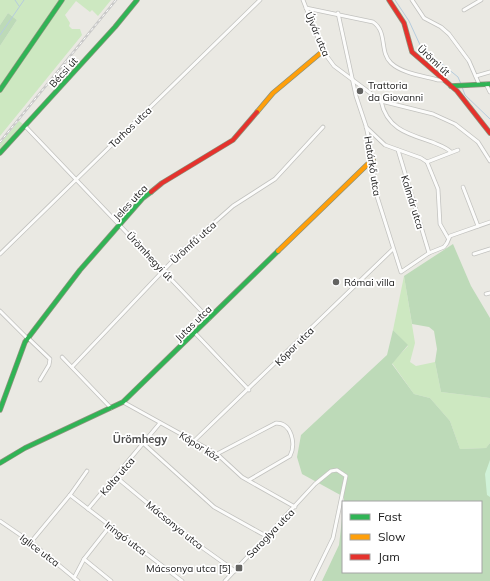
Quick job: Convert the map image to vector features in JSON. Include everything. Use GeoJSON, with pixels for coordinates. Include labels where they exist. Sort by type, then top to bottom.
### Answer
{"type":"FeatureCollection","features":[{"type":"Feature","properties":{"kind":"street"},"geometry":{"type":"LineString","coordinates":[[0,90],[62,0]]}},
{"type":"Feature","properties":{"kind":"street","name":"Bécsi út"},"geometry":{"type":"LineString","coordinates":[[0,153],[137,0]]}},
{"type":"Feature","properties":{"kind":"street","name":"Tarhos utca"},"geometry":{"type":"LineString","coordinates":[[0,254],[260,0]]}},
{"type":"Feature","properties":{"kind":"street","name":"Újvár utca"},"geometry":{"type":"LineString","coordinates":[[304,0],[323,51],[334,66],[353,82],[381,101]]}},
{"type":"Feature","properties":{"kind":"street","name":"Ürömi út"},"geometry":{"type":"LineString","coordinates":[[389,0],[404,23],[412,52],[451,86],[490,133]]}},
{"type":"Feature","properties":{"kind":"street"},"geometry":{"type":"LineString","coordinates":[[412,0],[424,18],[441,27],[449,34],[469,60],[479,84]]}},
{"type":"Feature","properties":{"kind":"street"},"geometry":{"type":"LineString","coordinates":[[464,10],[481,0]]}},
{"type":"Feature","properties":{"kind":"street"},"geometry":{"type":"LineString","coordinates":[[306,8],[338,13],[376,23],[383,36],[387,56],[396,67],[438,80],[443,80]]}},
{"type":"Feature","properties":{"kind":"street","name":"Határkő utca"},"geometry":{"type":"LineString","coordinates":[[338,13],[353,82],[366,126],[373,159],[375,190],[401,272],[429,253]]}},
{"type":"Feature","properties":{"kind":"street","name":"Jeles utca"},"geometry":{"type":"LineString","coordinates":[[0,410],[28,338],[80,270],[120,224],[152,190],[233,140],[273,93],[323,51]]}},
{"type":"Feature","properties":{"kind":"street"},"geometry":{"type":"LineString","coordinates":[[476,76],[490,72]]}},
{"type":"Feature","properties":{"kind":"street"},"geometry":{"type":"LineString","coordinates":[[451,86],[464,84],[488,84],[490,92]]}},
{"type":"Feature","properties":{"kind":"street"},"geometry":{"type":"LineString","coordinates":[[451,152],[444,147],[398,128],[384,113],[381,101],[441,117],[455,124],[478,142],[490,161]]}},
{"type":"Feature","properties":{"kind":"street","name":"Ürömhegyi út"},"geometry":{"type":"LineString","coordinates":[[25,126],[209,319]]}},
{"type":"Feature","properties":{"kind":"street"},"geometry":{"type":"LineString","coordinates":[[366,126],[381,142],[421,158],[427,162],[433,173],[440,199],[440,224],[448,238],[448,243],[444,247],[429,253]]}},
{"type":"Feature","properties":{"kind":"street","name":"Ürömfű utca"},"geometry":{"type":"LineString","coordinates":[[72,367],[163,270],[233,206],[275,179],[323,127]]}},
{"type":"Feature","properties":{"kind":"street"},"geometry":{"type":"LineString","coordinates":[[473,144],[478,142]]}},
{"type":"Feature","properties":{"kind":"street","name":"Kalmár utca"},"geometry":{"type":"LineString","coordinates":[[398,150],[429,253]]}},
{"type":"Feature","properties":{"kind":"street"},"geometry":{"type":"LineString","coordinates":[[427,162],[458,150]]}},
{"type":"Feature","properties":{"kind":"street","name":"Jutas utca"},"geometry":{"type":"LineString","coordinates":[[0,463],[20,450],[123,402],[373,159]]}},
{"type":"Feature","properties":{"kind":"street"},"geometry":{"type":"LineString","coordinates":[[463,187],[478,226]]}},
{"type":"Feature","properties":{"kind":"street"},"geometry":{"type":"LineString","coordinates":[[448,238],[454,234],[490,222]]}},
{"type":"Feature","properties":{"kind":"street","name":"Kőpor utca"},"geometry":{"type":"LineString","coordinates":[[194,441],[249,390],[393,249]]}},
{"type":"Feature","properties":{"kind":"street"},"geometry":{"type":"LineString","coordinates":[[474,254],[490,249]]}},
{"type":"Feature","properties":{"kind":"street"},"geometry":{"type":"LineString","coordinates":[[486,294],[490,293]]}},
{"type":"Feature","properties":{"kind":"street"},"geometry":{"type":"LineString","coordinates":[[0,311],[50,358],[49,365],[40,380]]}},
{"type":"Feature","properties":{"kind":"street"},"geometry":{"type":"LineString","coordinates":[[194,332],[249,390]]}},
{"type":"Feature","properties":{"kind":"street"},"geometry":{"type":"LineString","coordinates":[[62,358],[111,408]]}},
{"type":"Feature","properties":{"kind":"street","name":"Kőpor köz"},"geometry":{"type":"LineString","coordinates":[[123,402],[217,454],[242,477],[295,507]]}},
{"type":"Feature","properties":{"kind":"street","name":"Kolta utca"},"geometry":{"type":"LineString","coordinates":[[88,509],[144,444],[160,423]]}},
{"type":"Feature","properties":{"kind":"street"},"geometry":{"type":"LineString","coordinates":[[217,454],[276,423],[280,423],[292,434],[290,456],[249,480]]}},
{"type":"Feature","properties":{"kind":"street"},"geometry":{"type":"LineString","coordinates":[[144,444],[214,507],[266,536]]}},
{"type":"Feature","properties":{"kind":"street","name":"Saroglya utca"},"geometry":{"type":"LineString","coordinates":[[225,581],[315,484],[334,470],[337,470],[346,476],[333,538],[312,581]]}},
{"type":"Feature","properties":{"kind":"street"},"geometry":{"type":"LineString","coordinates":[[31,542],[70,495],[87,471]]}},
{"type":"Feature","properties":{"kind":"street","name":"Mácsonya utca"},"geometry":{"type":"LineString","coordinates":[[116,477],[193,541],[234,571]]}},
{"type":"Feature","properties":{"kind":"street","name":"Iringó utca"},"geometry":{"type":"LineString","coordinates":[[70,495],[182,581]]}},
{"type":"Feature","properties":{"kind":"street","name":"Iglice utca"},"geometry":{"type":"LineString","coordinates":[[0,522],[31,542],[78,581]]}},
{"type":"Feature","properties":{"kind":"street"},"geometry":{"type":"LineString","coordinates":[[74,578],[84,559],[110,526]]}},
{"type":"Feature","properties":{"kind":"street"},"geometry":{"type":"LineString","coordinates":[[84,559],[110,581]]}},
{"type":"Feature","properties":{"kind":"green space"},"geometry":{"type":"Polygon","coordinates":[[[0,0],[111,0],[98,16],[92,10],[90,12],[76,1],[65,15],[70,23],[69,26],[72,29],[80,29],[82,35],[0,136],[0,46],[17,20],[8,13],[0,25],[0,0]]]}},
{"type":"Feature","properties":{"kind":"green space"},"geometry":{"type":"Polygon","coordinates":[[[8,13],[17,20],[0,46],[0,25],[8,13]]]}},
{"type":"Feature","properties":{"kind":"green space"},"geometry":{"type":"Polygon","coordinates":[[[19,121],[23,124],[0,150],[0,144],[19,121]]]}},
{"type":"Feature","properties":{"kind":"green space"},"geometry":{"type":"Polygon","coordinates":[[[453,244],[471,286],[490,318],[490,398],[441,392],[435,362],[437,349],[434,331],[429,327],[412,324],[404,276],[453,244]]]}},
{"type":"Feature","properties":{"kind":"green space"},"geometry":{"type":"Polygon","coordinates":[[[404,276],[415,343],[410,362],[416,366],[435,362],[441,392],[490,398],[490,443],[486,448],[460,449],[450,421],[430,398],[414,394],[392,363],[408,346],[393,330],[404,276]]]}},
{"type":"Feature","properties":{"kind":"green space"},"geometry":{"type":"Polygon","coordinates":[[[393,330],[408,345],[392,364],[414,394],[430,398],[450,421],[460,449],[486,448],[490,443],[490,581],[322,581],[339,545],[342,519],[342,573],[482,573],[482,501],[344,501],[344,497],[302,474],[297,457],[301,435],[387,355],[393,330]]]}},
{"type":"Feature","properties":{"kind":"green space"},"geometry":{"type":"Polygon","coordinates":[[[490,460],[490,497],[487,495],[485,474],[490,460]]]}},
{"type":"Feature","properties":{"kind":"waterway"},"geometry":{"type":"LineString","coordinates":[[15,0],[19,6]]}},
{"type":"Feature","properties":{"kind":"waterway"},"geometry":{"type":"LineString","coordinates":[[0,35],[24,0]]}},
{"type":"Feature","properties":{"kind":"waterway"},"geometry":{"type":"LineString","coordinates":[[395,0],[409,21],[421,47],[458,77],[461,84]]}},
{"type":"Feature","properties":{"kind":"waterway"},"geometry":{"type":"LineString","coordinates":[[462,87],[465,95],[490,119]]}},
{"type":"Feature","properties":{"kind":"railway"},"geometry":{"type":"LineString","coordinates":[[0,142],[116,0]]}},
{"type":"Feature","properties":{"kind":"traffic: fast"},"geometry":{"type":"LineString","coordinates":[[0,90],[62,0]]}},
{"type":"Feature","properties":{"kind":"traffic: fast"},"geometry":{"type":"LineString","coordinates":[[0,153],[115,27],[137,0]]}},
{"type":"Feature","properties":{"kind":"traffic: fast"},"geometry":{"type":"LineString","coordinates":[[451,86],[490,84]]}},
{"type":"Feature","properties":{"kind":"traffic: fast"},"geometry":{"type":"LineString","coordinates":[[0,410],[25,342],[80,270],[143,198],[151,192]]}},
{"type":"Feature","properties":{"kind":"traffic: fast"},"geometry":{"type":"LineString","coordinates":[[0,463],[25,448],[123,402],[278,251]]}},
{"type":"Feature","properties":{"kind":"traffic: slow"},"geometry":{"type":"LineString","coordinates":[[257,112],[273,93],[323,51]]}},
{"type":"Feature","properties":{"kind":"traffic: slow"},"geometry":{"type":"LineString","coordinates":[[278,251],[373,159]]}},
{"type":"Feature","properties":{"kind":"traffic: jam"},"geometry":{"type":"LineString","coordinates":[[389,0],[404,23],[412,52],[457,91],[490,133]]}},
{"type":"Feature","properties":{"kind":"traffic: jam"},"geometry":{"type":"LineString","coordinates":[[151,192],[162,183],[233,140],[257,112]]}},
{"type":"Feature","properties":{"kind":"place","name":"Trattoria da Giovanni"},"geometry":{"type":"Point","coordinates":[360,91]}},
{"type":"Feature","properties":{"kind":"place","name":"Római villa"},"geometry":{"type":"Point","coordinates":[336,282]}},
{"type":"Feature","properties":{"kind":"place","name":"Mácsonya utca [5]"},"geometry":{"type":"Point","coordinates":[239,568]}},
{"type":"Feature","properties":{"kind":"district","name":"Ürömhegy"},"geometry":{"type":"Point","coordinates":[140,439]}}]}
